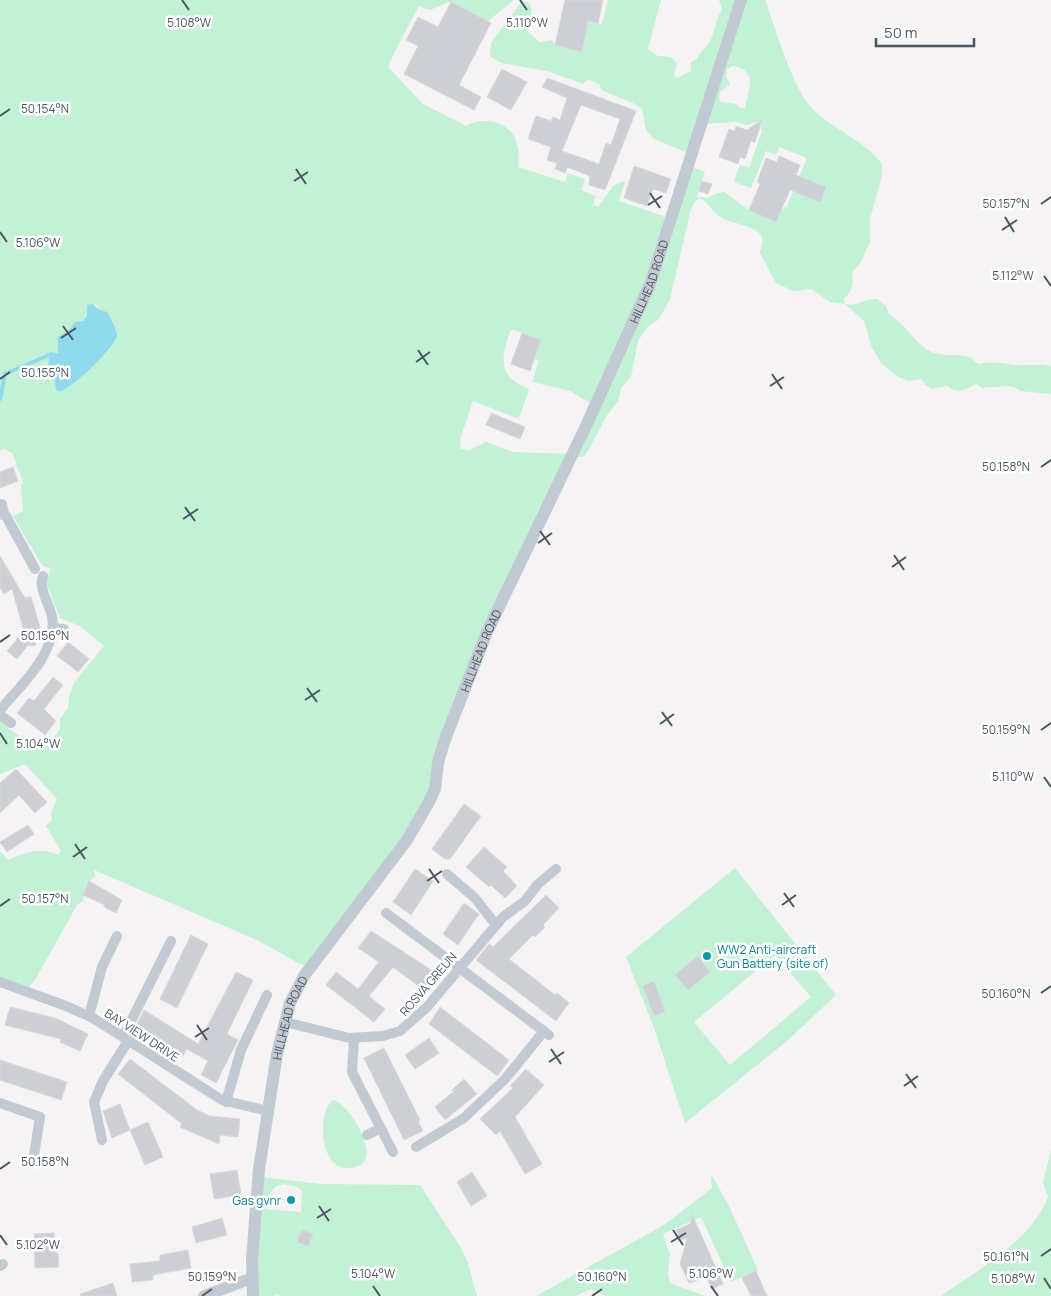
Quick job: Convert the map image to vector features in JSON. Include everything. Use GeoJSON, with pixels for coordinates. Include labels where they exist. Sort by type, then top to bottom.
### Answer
{"type":"FeatureCollection","features":[{"type":"Feature","properties":{"kind":"street","name":"HILLHEAD ROAD"},"geometry":{"type":"LineString","coordinates":[[253,1296],[252,1278],[256,1204],[268,1112],[284,1022],[299,983],[407,840],[435,789],[438,763],[444,742],[484,639],[586,426],[650,284],[741,0]]}},
{"type":"Feature","properties":{"kind":"street"},"geometry":{"type":"LineString","coordinates":[[2,511],[35,569]]}},
{"type":"Feature","properties":{"kind":"street"},"geometry":{"type":"LineString","coordinates":[[0,710],[42,657],[48,645],[53,628],[51,614],[42,587],[44,576]]}},
{"type":"Feature","properties":{"kind":"street"},"geometry":{"type":"LineString","coordinates":[[53,628],[64,628]]}},
{"type":"Feature","properties":{"kind":"street"},"geometry":{"type":"LineString","coordinates":[[0,715],[11,723]]}},
{"type":"Feature","properties":{"kind":"street","name":"ROSVA GREUN"},"geometry":{"type":"LineString","coordinates":[[284,1022],[354,1038],[383,1036],[407,1026],[427,1007],[496,925],[556,869]]}},
{"type":"Feature","properties":{"kind":"street"},"geometry":{"type":"LineString","coordinates":[[447,874],[475,898],[496,925]]}},
{"type":"Feature","properties":{"kind":"street"},"geometry":{"type":"LineString","coordinates":[[386,913],[547,1033],[505,1079],[464,1118],[416,1147]]}},
{"type":"Feature","properties":{"kind":"street"},"geometry":{"type":"LineString","coordinates":[[89,1016],[98,992],[102,967],[117,936]]}},
{"type":"Feature","properties":{"kind":"street"},"geometry":{"type":"LineString","coordinates":[[102,1140],[94,1102],[171,941]]}},
{"type":"Feature","properties":{"kind":"street","name":"BAY VIEW DRIVE"},"geometry":{"type":"LineString","coordinates":[[0,982],[89,1016],[226,1102],[268,1112]]}},
{"type":"Feature","properties":{"kind":"street"},"geometry":{"type":"LineString","coordinates":[[226,1102],[240,1050],[267,995]]}},
{"type":"Feature","properties":{"kind":"street"},"geometry":{"type":"LineString","coordinates":[[354,1038],[352,1072],[393,1152]]}},
{"type":"Feature","properties":{"kind":"street"},"geometry":{"type":"LineString","coordinates":[[0,1103],[40,1117],[34,1155]]}},
{"type":"Feature","properties":{"kind":"street"},"geometry":{"type":"LineString","coordinates":[[367,1135],[381,1128]]}},
{"type":"Feature","properties":{"kind":"street"},"geometry":{"type":"LineString","coordinates":[[204,1296],[252,1278]]}},
{"type":"Feature","properties":{"kind":"green space"},"geometry":{"type":"Polygon","coordinates":[[[0,0],[514,0],[488,21],[449,2],[430,10],[419,6],[389,63],[389,68],[423,104],[466,126],[485,121],[505,126],[516,140],[518,167],[565,182],[568,173],[585,179],[581,190],[596,196],[593,205],[598,207],[613,186],[623,181],[625,182],[619,201],[669,218],[595,406],[570,391],[532,382],[539,361],[534,359],[541,340],[514,330],[510,331],[505,350],[504,366],[511,379],[529,389],[519,419],[473,401],[461,436],[460,448],[468,451],[486,442],[513,452],[573,454],[503,595],[429,802],[309,969],[257,940],[94,870],[95,877],[86,887],[83,901],[77,905],[35,980],[25,991],[0,982],[0,851],[8,860],[33,851],[45,851],[58,855],[61,851],[46,826],[52,820],[51,813],[57,799],[25,764],[0,774],[0,716],[10,723],[7,728],[38,748],[48,745],[60,729],[60,719],[68,708],[69,696],[75,681],[104,646],[80,626],[60,618],[46,583],[51,569],[42,565],[13,516],[23,511],[21,486],[23,482],[12,453],[4,449],[0,451],[0,0]],[[96,305],[88,311],[83,321],[75,322],[59,340],[58,353],[49,355],[48,368],[54,375],[56,387],[68,388],[105,353],[117,334],[116,329],[96,305]]]}},
{"type":"Feature","properties":{"kind":"green space"},"geometry":{"type":"Polygon","coordinates":[[[608,0],[661,0],[648,49],[658,56],[666,56],[673,59],[677,64],[674,74],[677,78],[691,71],[691,62],[697,59],[710,42],[722,9],[719,0],[765,0],[790,71],[803,97],[818,114],[875,155],[882,164],[882,175],[870,219],[870,242],[861,262],[852,272],[852,286],[850,292],[844,298],[845,304],[830,302],[811,289],[793,291],[776,283],[760,253],[763,240],[760,234],[751,228],[720,217],[700,198],[694,203],[690,212],[670,300],[658,320],[648,326],[638,341],[631,377],[621,388],[618,401],[607,415],[587,453],[583,457],[575,457],[627,339],[687,165],[705,172],[697,197],[708,198],[724,192],[749,210],[776,222],[782,210],[787,206],[807,158],[779,147],[776,155],[766,151],[751,188],[734,182],[740,165],[749,168],[762,131],[759,124],[755,122],[748,125],[736,122],[700,124],[690,154],[654,139],[646,130],[642,109],[633,103],[601,90],[600,85],[588,79],[583,84],[547,71],[501,63],[490,56],[491,43],[522,1],[528,2],[531,8],[531,14],[526,25],[529,33],[540,42],[552,40],[555,45],[581,51],[588,21],[602,24],[608,0]],[[733,66],[727,69],[726,77],[730,84],[720,92],[719,99],[721,102],[736,104],[740,108],[745,108],[750,82],[749,76],[741,68],[733,66]]]}},
{"type":"Feature","properties":{"kind":"green space"},"geometry":{"type":"Polygon","coordinates":[[[877,299],[886,306],[889,314],[921,345],[931,352],[969,357],[979,364],[993,362],[1051,366],[1051,394],[1020,391],[1014,387],[1007,386],[982,388],[976,384],[962,390],[955,390],[947,386],[932,389],[924,384],[922,379],[909,381],[898,377],[881,363],[872,348],[864,321],[845,304],[849,305],[877,299]]]}},
{"type":"Feature","properties":{"kind":"green space"},"geometry":{"type":"Polygon","coordinates":[[[735,868],[836,995],[787,1041],[685,1123],[654,1028],[626,957],[735,868]],[[775,955],[694,1022],[730,1065],[811,997],[775,955]]]}},
{"type":"Feature","properties":{"kind":"green space"},"geometry":{"type":"Polygon","coordinates":[[[333,1100],[346,1110],[360,1130],[366,1151],[365,1159],[360,1165],[347,1168],[337,1165],[329,1157],[323,1132],[327,1108],[333,1100]]]}},
{"type":"Feature","properties":{"kind":"green space"},"geometry":{"type":"Polygon","coordinates":[[[1051,1150],[1051,1296],[941,1296],[1002,1253],[1016,1241],[1040,1213],[1048,1197],[1043,1183],[1051,1150]]]}},
{"type":"Feature","properties":{"kind":"green space"},"geometry":{"type":"Polygon","coordinates":[[[711,1174],[728,1204],[758,1270],[731,1282],[701,1217],[663,1234],[670,1254],[668,1274],[670,1283],[705,1296],[605,1296],[591,1289],[575,1296],[536,1296],[664,1225],[712,1188],[711,1174]]]}},
{"type":"Feature","properties":{"kind":"green space"},"geometry":{"type":"Polygon","coordinates":[[[260,1177],[321,1184],[420,1185],[461,1248],[468,1263],[477,1296],[281,1296],[276,1294],[275,1296],[253,1296],[260,1177]],[[284,1184],[276,1187],[269,1196],[265,1209],[301,1212],[302,1191],[297,1187],[284,1184]]]}},
{"type":"Feature","properties":{"kind":"water"},"geometry":{"type":"Polygon","coordinates":[[[93,304],[98,309],[107,312],[117,336],[108,350],[83,375],[67,388],[61,391],[56,390],[54,375],[48,368],[49,352],[58,353],[58,337],[69,330],[75,322],[83,321],[87,315],[87,305],[93,304]]]}},
{"type":"Feature","properties":{"kind":"building"},"geometry":{"type":"Polygon","coordinates":[[[565,0],[603,0],[598,23],[588,21],[582,52],[555,45],[565,0]]]}},
{"type":"Feature","properties":{"kind":"building"},"geometry":{"type":"Polygon","coordinates":[[[451,2],[491,23],[459,85],[481,97],[474,110],[404,74],[418,46],[406,40],[418,17],[438,27],[451,2]]]}},
{"type":"Feature","properties":{"kind":"building"},"geometry":{"type":"Polygon","coordinates":[[[502,69],[527,82],[511,110],[487,97],[502,69]]]}},
{"type":"Feature","properties":{"kind":"building"},"geometry":{"type":"Polygon","coordinates":[[[547,78],[636,111],[605,190],[589,185],[590,176],[567,167],[565,173],[555,169],[557,163],[547,160],[551,147],[528,139],[536,116],[551,121],[553,117],[560,120],[567,98],[542,87],[547,78]],[[581,105],[562,151],[599,164],[606,143],[611,145],[620,119],[581,105]]]}},
{"type":"Feature","properties":{"kind":"building"},"geometry":{"type":"Polygon","coordinates":[[[762,120],[755,142],[751,141],[745,159],[740,157],[738,164],[719,157],[729,129],[735,131],[736,126],[747,130],[762,120]]]}},
{"type":"Feature","properties":{"kind":"building"},"geometry":{"type":"Polygon","coordinates":[[[779,156],[800,165],[796,175],[826,187],[820,202],[790,190],[776,222],[749,210],[760,184],[757,182],[766,158],[777,162],[779,156]]]}},
{"type":"Feature","properties":{"kind":"building"},"geometry":{"type":"Polygon","coordinates":[[[634,166],[671,179],[666,193],[653,189],[647,206],[624,198],[634,166]]]}},
{"type":"Feature","properties":{"kind":"building"},"geometry":{"type":"Polygon","coordinates":[[[702,181],[712,184],[708,194],[699,191],[702,181]]]}},
{"type":"Feature","properties":{"kind":"building"},"geometry":{"type":"Polygon","coordinates":[[[522,333],[541,340],[530,371],[511,364],[522,333]]]}},
{"type":"Feature","properties":{"kind":"building"},"geometry":{"type":"Polygon","coordinates":[[[491,413],[525,427],[520,439],[486,425],[491,413]]]}},
{"type":"Feature","properties":{"kind":"building"},"geometry":{"type":"Polygon","coordinates":[[[13,467],[18,481],[0,488],[0,472],[13,467]]]}},
{"type":"Feature","properties":{"kind":"building"},"geometry":{"type":"Polygon","coordinates":[[[0,556],[25,598],[31,597],[40,627],[35,646],[28,645],[17,659],[7,651],[24,631],[12,589],[4,594],[0,588],[0,556]]]}},
{"type":"Feature","properties":{"kind":"building"},"geometry":{"type":"Polygon","coordinates":[[[68,642],[89,659],[78,672],[57,656],[68,642]]]}},
{"type":"Feature","properties":{"kind":"building"},"geometry":{"type":"Polygon","coordinates":[[[53,677],[63,685],[44,709],[56,721],[45,735],[17,713],[29,698],[34,701],[53,677]]]}},
{"type":"Feature","properties":{"kind":"building"},"geometry":{"type":"Polygon","coordinates":[[[16,769],[47,802],[35,813],[19,795],[0,813],[0,783],[16,769]]]}},
{"type":"Feature","properties":{"kind":"building"},"geometry":{"type":"Polygon","coordinates":[[[464,804],[481,816],[450,859],[445,859],[432,849],[464,804]]]}},
{"type":"Feature","properties":{"kind":"building"},"geometry":{"type":"Polygon","coordinates":[[[28,825],[34,834],[7,852],[0,842],[28,825]]]}},
{"type":"Feature","properties":{"kind":"building"},"geometry":{"type":"Polygon","coordinates":[[[484,847],[507,867],[503,871],[517,886],[505,898],[466,867],[484,847]]]}},
{"type":"Feature","properties":{"kind":"building"},"geometry":{"type":"Polygon","coordinates":[[[415,869],[433,881],[411,915],[393,902],[415,869]]]}},
{"type":"Feature","properties":{"kind":"building"},"geometry":{"type":"Polygon","coordinates":[[[89,881],[122,900],[116,913],[104,907],[105,905],[83,895],[89,881]]]}},
{"type":"Feature","properties":{"kind":"building"},"geometry":{"type":"Polygon","coordinates":[[[546,895],[559,908],[543,925],[545,927],[535,937],[533,935],[509,959],[555,995],[557,993],[569,1003],[556,1021],[476,960],[489,944],[493,947],[546,895]]]}},
{"type":"Feature","properties":{"kind":"building"},"geometry":{"type":"Polygon","coordinates":[[[464,903],[479,914],[458,945],[443,934],[464,903]]]}},
{"type":"Feature","properties":{"kind":"building"},"geometry":{"type":"Polygon","coordinates":[[[371,931],[436,973],[424,990],[393,967],[369,996],[385,1009],[374,1022],[326,985],[336,972],[358,989],[379,962],[358,948],[371,931]]]}},
{"type":"Feature","properties":{"kind":"building"},"geometry":{"type":"Polygon","coordinates":[[[191,935],[208,944],[177,1008],[160,999],[191,935]]]}},
{"type":"Feature","properties":{"kind":"building"},"geometry":{"type":"Polygon","coordinates":[[[698,956],[710,972],[688,990],[675,975],[698,956]]]}},
{"type":"Feature","properties":{"kind":"building"},"geometry":{"type":"Polygon","coordinates":[[[236,972],[253,980],[227,1034],[238,1040],[216,1083],[201,1075],[208,1061],[187,1049],[182,1057],[135,1028],[144,1010],[198,1044],[236,972]]]}},
{"type":"Feature","properties":{"kind":"building"},"geometry":{"type":"Polygon","coordinates":[[[654,981],[665,1012],[654,1016],[643,986],[654,981]]]}},
{"type":"Feature","properties":{"kind":"building"},"geometry":{"type":"Polygon","coordinates":[[[10,1007],[55,1018],[88,1034],[80,1051],[60,1042],[61,1039],[5,1025],[10,1007]]]}},
{"type":"Feature","properties":{"kind":"building"},"geometry":{"type":"Polygon","coordinates":[[[440,1007],[509,1060],[497,1076],[429,1024],[440,1007]]]}},
{"type":"Feature","properties":{"kind":"building"},"geometry":{"type":"Polygon","coordinates":[[[429,1038],[439,1053],[415,1069],[405,1055],[429,1038]]]}},
{"type":"Feature","properties":{"kind":"building"},"geometry":{"type":"Polygon","coordinates":[[[384,1048],[420,1120],[418,1121],[423,1131],[404,1140],[364,1058],[384,1048]]]}},
{"type":"Feature","properties":{"kind":"building"},"geometry":{"type":"Polygon","coordinates":[[[130,1059],[197,1110],[210,1116],[240,1119],[238,1137],[220,1135],[219,1144],[180,1127],[182,1124],[118,1074],[130,1059]]]}},
{"type":"Feature","properties":{"kind":"building"},"geometry":{"type":"Polygon","coordinates":[[[0,1060],[67,1082],[61,1100],[0,1080],[0,1060]]]}},
{"type":"Feature","properties":{"kind":"building"},"geometry":{"type":"Polygon","coordinates":[[[526,1069],[544,1085],[515,1117],[542,1164],[525,1174],[500,1131],[496,1135],[480,1119],[513,1088],[510,1086],[526,1069]]]}},
{"type":"Feature","properties":{"kind":"building"},"geometry":{"type":"Polygon","coordinates":[[[464,1079],[477,1094],[445,1120],[435,1107],[454,1091],[452,1090],[464,1079]]]}},
{"type":"Feature","properties":{"kind":"building"},"geometry":{"type":"Polygon","coordinates":[[[120,1104],[130,1130],[112,1138],[103,1111],[120,1104]]]}},
{"type":"Feature","properties":{"kind":"building"},"geometry":{"type":"Polygon","coordinates":[[[148,1122],[163,1157],[145,1165],[130,1130],[148,1122]]]}},
{"type":"Feature","properties":{"kind":"building"},"geometry":{"type":"Polygon","coordinates":[[[237,1170],[241,1195],[214,1199],[210,1174],[237,1170]]]}},
{"type":"Feature","properties":{"kind":"building"},"geometry":{"type":"Polygon","coordinates":[[[472,1172],[487,1196],[471,1206],[457,1182],[472,1172]]]}},
{"type":"Feature","properties":{"kind":"building"},"geometry":{"type":"Polygon","coordinates":[[[692,1214],[723,1284],[712,1289],[707,1278],[689,1283],[680,1264],[687,1238],[681,1240],[676,1230],[690,1224],[692,1214]]]}},
{"type":"Feature","properties":{"kind":"building"},"geometry":{"type":"Polygon","coordinates":[[[222,1218],[227,1235],[196,1243],[192,1227],[222,1218]]]}},
{"type":"Feature","properties":{"kind":"building"},"geometry":{"type":"Polygon","coordinates":[[[302,1230],[313,1234],[308,1246],[297,1242],[302,1230]]]}},
{"type":"Feature","properties":{"kind":"building"},"geometry":{"type":"Polygon","coordinates":[[[54,1233],[55,1253],[58,1253],[59,1267],[35,1268],[34,1234],[54,1233]]]}},
{"type":"Feature","properties":{"kind":"building"},"geometry":{"type":"Polygon","coordinates":[[[188,1250],[191,1268],[153,1275],[153,1280],[132,1282],[130,1264],[160,1261],[160,1255],[188,1250]]]}},
{"type":"Feature","properties":{"kind":"building"},"geometry":{"type":"Polygon","coordinates":[[[756,1271],[767,1296],[751,1296],[742,1278],[756,1271]]]}},
{"type":"Feature","properties":{"kind":"building"},"geometry":{"type":"Polygon","coordinates":[[[113,1283],[117,1296],[81,1296],[80,1294],[113,1283]]]}},
{"type":"Feature","properties":{"kind":"waterway"},"geometry":{"type":"LineString","coordinates":[[0,399],[5,374],[49,355]]}},
{"type":"Feature","properties":{"kind":"place","name":"WW2 Anti-aircraft Gun Battery (site of)"},"geometry":{"type":"Point","coordinates":[707,956]}},
{"type":"Feature","properties":{"kind":"place","name":"Gas gvnr"},"geometry":{"type":"Point","coordinates":[291,1200]}}]}
